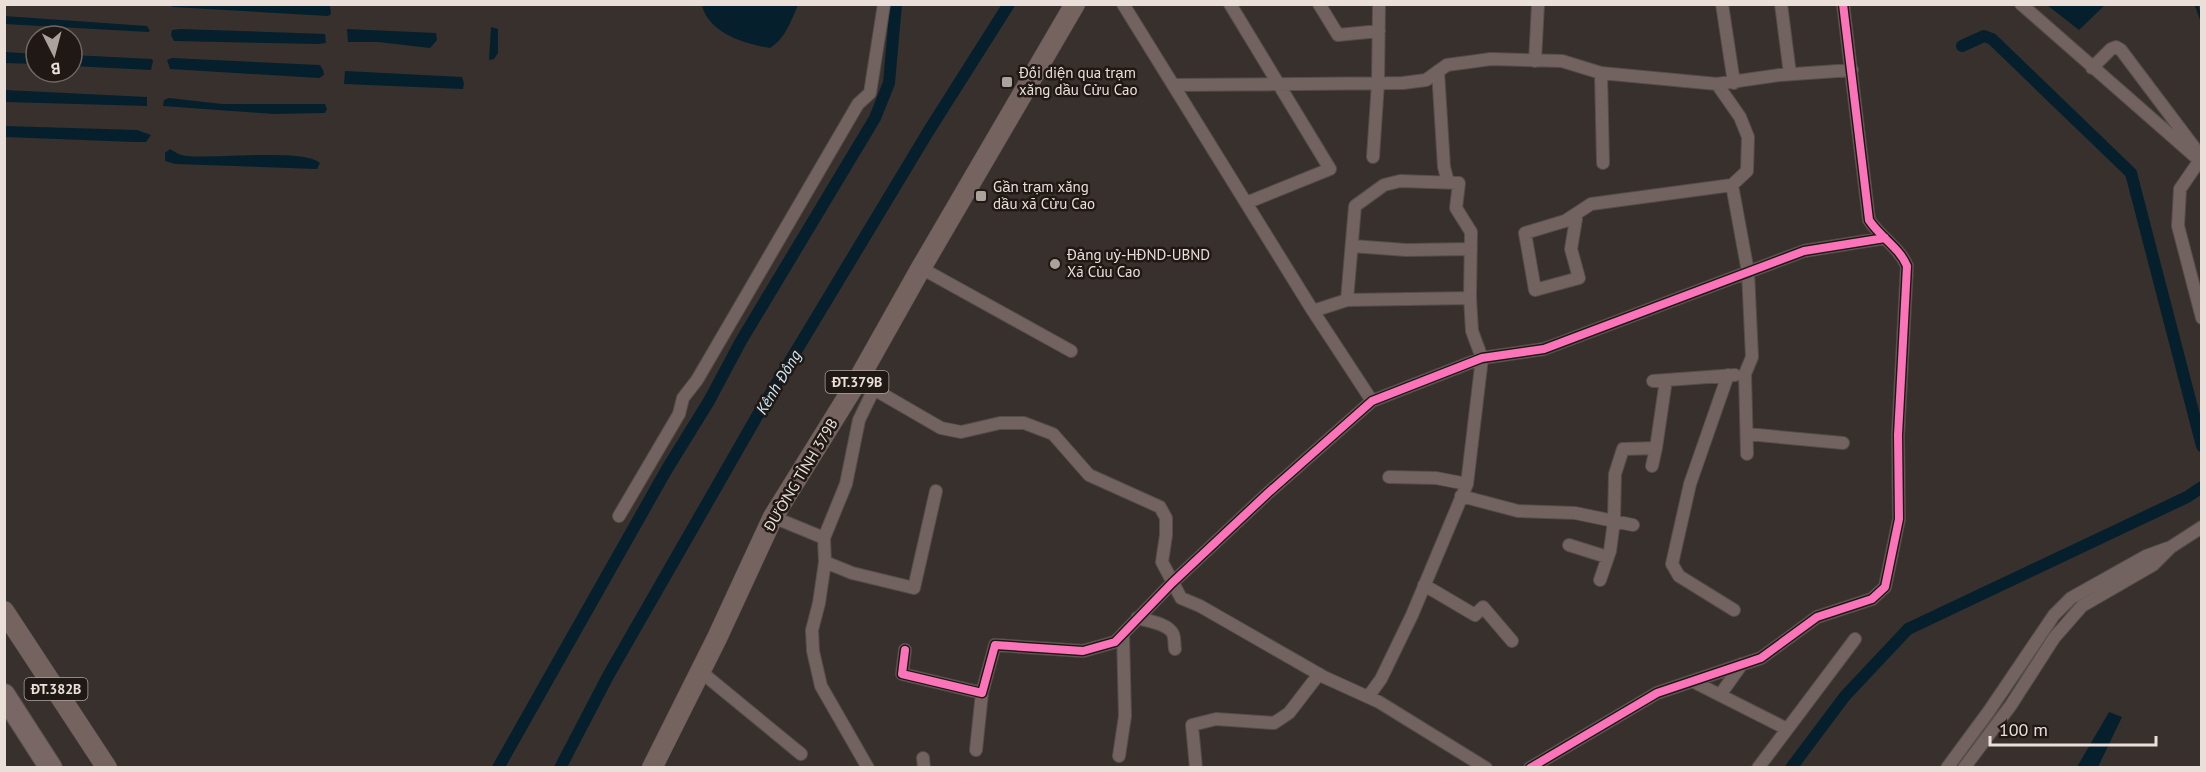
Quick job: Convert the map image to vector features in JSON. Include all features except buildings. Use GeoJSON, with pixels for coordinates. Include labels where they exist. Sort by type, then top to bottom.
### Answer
{"type":"FeatureCollection","features":[{"type":"Feature","properties":{"kind":"highway"},"geometry":{"type":"LineString","coordinates":[[4,695],[51,768]]}},
{"type":"Feature","properties":{"kind":"main road","name":"ĐƯỜNG TỈNH 379B"},"geometry":{"type":"LineString","coordinates":[[652,768],[774,517],[865,386],[921,268],[1076,4]]}},
{"type":"Feature","properties":{"kind":"main road","name":"ĐT.382B"},"geometry":{"type":"LineString","coordinates":[[4,611],[107,768]]}},
{"type":"Feature","properties":{"kind":"street"},"geometry":{"type":"LineString","coordinates":[[619,516],[679,414],[683,398],[703,370],[858,105],[870,93],[884,4]]}},
{"type":"Feature","properties":{"kind":"street"},"geometry":{"type":"LineString","coordinates":[[1124,4],[1313,311],[1372,401]]}},
{"type":"Feature","properties":{"kind":"street"},"geometry":{"type":"LineString","coordinates":[[1230,4],[1330,169],[1246,203]]}},
{"type":"Feature","properties":{"kind":"street"},"geometry":{"type":"LineString","coordinates":[[1319,4],[1338,35],[1379,31]]}},
{"type":"Feature","properties":{"kind":"street"},"geometry":{"type":"LineString","coordinates":[[1373,156],[1378,83],[1379,4]]}},
{"type":"Feature","properties":{"kind":"street"},"geometry":{"type":"LineString","coordinates":[[1535,61],[1538,4]]}},
{"type":"Feature","properties":{"kind":"street"},"geometry":{"type":"LineString","coordinates":[[1722,4],[1734,83]]}},
{"type":"Feature","properties":{"kind":"street"},"geometry":{"type":"LineString","coordinates":[[1782,4],[1790,74]]}},
{"type":"Feature","properties":{"kind":"street"},"geometry":{"type":"LineString","coordinates":[[1530,768],[1657,693],[1761,658],[1817,617],[1872,599],[1885,587],[1899,519],[1898,435],[1907,266],[1902,255],[1875,229],[1869,220],[1843,4]]}},
{"type":"Feature","properties":{"kind":"street"},"geometry":{"type":"LineString","coordinates":[[2021,4],[2092,68],[2200,158]]}},
{"type":"Feature","properties":{"kind":"street"},"geometry":{"type":"LineString","coordinates":[[2092,68],[2111,49],[2116,47],[2121,50],[2200,158]]}},
{"type":"Feature","properties":{"kind":"street"},"geometry":{"type":"LineString","coordinates":[[1173,85],[1378,83],[1425,80],[1447,65],[1491,59],[1562,61],[1601,73],[1717,84],[1790,74],[1852,70]]}},
{"type":"Feature","properties":{"kind":"street"},"geometry":{"type":"LineString","coordinates":[[1438,72],[1444,167],[1448,182]]}},
{"type":"Feature","properties":{"kind":"street"},"geometry":{"type":"LineString","coordinates":[[1601,73],[1603,163]]}},
{"type":"Feature","properties":{"kind":"street"},"geometry":{"type":"LineString","coordinates":[[1576,219],[1571,249],[1579,278],[1535,290],[1525,233],[1565,221],[1591,204],[1732,184],[1747,171],[1748,137],[1740,117],[1717,84]]}},
{"type":"Feature","properties":{"kind":"street"},"geometry":{"type":"LineString","coordinates":[[2200,158],[2180,189],[2178,226],[2202,318]]}},
{"type":"Feature","properties":{"kind":"street"},"geometry":{"type":"LineString","coordinates":[[1347,300],[1355,206],[1384,185],[1400,182],[1459,183],[1456,208],[1471,232],[1472,331],[1482,358],[1467,484],[1381,679],[1368,697]]}},
{"type":"Feature","properties":{"kind":"street"},"geometry":{"type":"LineString","coordinates":[[1732,184],[1748,272],[1752,357],[1745,374],[1747,454]]}},
{"type":"Feature","properties":{"kind":"street"},"geometry":{"type":"LineString","coordinates":[[976,750],[982,693],[994,645],[1083,651],[1115,642],[1172,583],[1268,493],[1372,401],[1482,358],[1544,350],[1804,251],[1885,237]]}},
{"type":"Feature","properties":{"kind":"street"},"geometry":{"type":"LineString","coordinates":[[1352,246],[1406,250],[1471,249]]}},
{"type":"Feature","properties":{"kind":"street"},"geometry":{"type":"LineString","coordinates":[[921,268],[1071,351]]}},
{"type":"Feature","properties":{"kind":"street"},"geometry":{"type":"LineString","coordinates":[[1313,311],[1347,300],[1470,298]]}},
{"type":"Feature","properties":{"kind":"street"},"geometry":{"type":"LineString","coordinates":[[1653,381],[1745,374]]}},
{"type":"Feature","properties":{"kind":"street"},"geometry":{"type":"LineString","coordinates":[[1728,375],[1690,484],[1672,564],[1679,576],[1734,610]]}},
{"type":"Feature","properties":{"kind":"street"},"geometry":{"type":"LineString","coordinates":[[1652,466],[1666,380]]}},
{"type":"Feature","properties":{"kind":"street"},"geometry":{"type":"LineString","coordinates":[[868,768],[821,686],[813,651],[812,630],[819,603],[825,562],[824,538],[846,484],[865,386],[941,428],[961,432],[1000,423],[1024,423],[1053,434],[1089,475],[1160,507],[1166,518],[1162,562],[1181,598],[1200,606],[1318,674],[1368,697],[1486,768]]}},
{"type":"Feature","properties":{"kind":"street"},"geometry":{"type":"LineString","coordinates":[[1747,434],[1843,443]]}},
{"type":"Feature","properties":{"kind":"street"},"geometry":{"type":"LineString","coordinates":[[1599,580],[1607,557],[1614,521],[1615,474],[1623,449],[1656,448]]}},
{"type":"Feature","properties":{"kind":"street"},"geometry":{"type":"LineString","coordinates":[[1389,477],[1436,478],[1467,484]]}},
{"type":"Feature","properties":{"kind":"street"},"geometry":{"type":"LineString","coordinates":[[825,562],[852,573],[914,588],[936,491]]}},
{"type":"Feature","properties":{"kind":"street"},"geometry":{"type":"LineString","coordinates":[[1461,496],[1518,511],[1575,513],[1633,525]]}},
{"type":"Feature","properties":{"kind":"street"},"geometry":{"type":"LineString","coordinates":[[774,517],[824,538]]}},
{"type":"Feature","properties":{"kind":"street"},"geometry":{"type":"LineString","coordinates":[[1964,768],[2011,705],[2054,638],[2082,606],[2153,565],[2171,547],[2202,527]]}},
{"type":"Feature","properties":{"kind":"street"},"geometry":{"type":"LineString","coordinates":[[1569,545],[1607,557]]}},
{"type":"Feature","properties":{"kind":"street"},"geometry":{"type":"LineString","coordinates":[[1947,768],[2054,615],[2071,598],[2146,556],[2171,547]]}},
{"type":"Feature","properties":{"kind":"street"},"geometry":{"type":"LineString","coordinates":[[1424,585],[1475,615],[1483,608],[1512,641]]}},
{"type":"Feature","properties":{"kind":"street"},"geometry":{"type":"LineString","coordinates":[[1137,618],[1170,630],[1175,649]]}},
{"type":"Feature","properties":{"kind":"street"},"geometry":{"type":"LineString","coordinates":[[1119,756],[1125,716],[1123,634]]}},
{"type":"Feature","properties":{"kind":"street"},"geometry":{"type":"LineString","coordinates":[[1758,768],[1855,639]]}},
{"type":"Feature","properties":{"kind":"street"},"geometry":{"type":"LineString","coordinates":[[905,650],[902,674],[982,693]]}},
{"type":"Feature","properties":{"kind":"street"},"geometry":{"type":"LineString","coordinates":[[1720,695],[1742,664]]}},
{"type":"Feature","properties":{"kind":"street"},"geometry":{"type":"LineString","coordinates":[[700,671],[801,754]]}},
{"type":"Feature","properties":{"kind":"street"},"geometry":{"type":"LineString","coordinates":[[1196,768],[1192,725],[1216,719],[1274,723],[1289,713],[1318,674]]}},
{"type":"Feature","properties":{"kind":"street"},"geometry":{"type":"LineString","coordinates":[[1692,681],[1787,729]]}},
{"type":"Feature","properties":{"kind":"street"},"geometry":{"type":"LineString","coordinates":[[1962,747],[1973,755]]}},
{"type":"Feature","properties":{"kind":"water"},"geometry":{"type":"Polygon","coordinates":[[[702,4],[798,5],[784,35],[770,48],[729,36],[712,23],[702,4]]]}},
{"type":"Feature","properties":{"kind":"water"},"geometry":{"type":"Polygon","coordinates":[[[170,5],[330,5],[331,14],[328,16],[170,5]]]}},
{"type":"Feature","properties":{"kind":"water"},"geometry":{"type":"Polygon","coordinates":[[[2047,5],[2105,5],[2079,30],[2047,5]]]}},
{"type":"Feature","properties":{"kind":"water"},"geometry":{"type":"Polygon","coordinates":[[[4,16],[147,26],[150,31],[84,28],[84,24],[5,24],[4,16]]]}},
{"type":"Feature","properties":{"kind":"water"},"geometry":{"type":"Polygon","coordinates":[[[491,27],[498,29],[498,53],[494,59],[489,60],[491,27]]]}},
{"type":"Feature","properties":{"kind":"water"},"geometry":{"type":"Polygon","coordinates":[[[347,29],[436,33],[437,40],[430,48],[378,42],[348,42],[347,29]]]}},
{"type":"Feature","properties":{"kind":"water"},"geometry":{"type":"Polygon","coordinates":[[[172,30],[325,34],[326,43],[174,41],[171,35],[172,30]]]}},
{"type":"Feature","properties":{"kind":"water"},"geometry":{"type":"Polygon","coordinates":[[[5,52],[24,53],[24,64],[5,63],[5,52]]]}},
{"type":"Feature","properties":{"kind":"water"},"geometry":{"type":"Polygon","coordinates":[[[84,56],[152,59],[151,70],[84,67],[84,56]]]}},
{"type":"Feature","properties":{"kind":"water"},"geometry":{"type":"Polygon","coordinates":[[[172,58],[320,65],[324,75],[319,78],[170,69],[167,60],[172,58]]]}},
{"type":"Feature","properties":{"kind":"water"},"geometry":{"type":"Polygon","coordinates":[[[345,71],[462,77],[464,83],[463,89],[344,84],[345,71]]]}},
{"type":"Feature","properties":{"kind":"water"},"geometry":{"type":"Polygon","coordinates":[[[5,90],[147,97],[147,106],[5,102],[5,90]]]}},
{"type":"Feature","properties":{"kind":"water"},"geometry":{"type":"Polygon","coordinates":[[[169,98],[222,104],[325,104],[327,109],[325,113],[273,114],[163,106],[164,100],[169,98]]]}},
{"type":"Feature","properties":{"kind":"water"},"geometry":{"type":"Polygon","coordinates":[[[5,126],[137,130],[151,135],[146,142],[5,137],[5,126]]]}},
{"type":"Feature","properties":{"kind":"water"},"geometry":{"type":"Polygon","coordinates":[[[170,149],[185,156],[278,155],[296,156],[320,163],[317,169],[175,164],[165,161],[165,153],[170,149]]]}},
{"type":"Feature","properties":{"kind":"water"},"geometry":{"type":"Polygon","coordinates":[[[2109,712],[2122,717],[2098,767],[2077,767],[2109,712]]]}},
{"type":"Feature","properties":{"kind":"waterway"},"geometry":{"type":"LineString","coordinates":[[498,768],[667,469],[709,401],[741,341],[875,118],[889,83],[896,4]]}},
{"type":"Feature","properties":{"kind":"waterway","name":"Kênh Đông"},"geometry":{"type":"LineString","coordinates":[[560,768],[608,676],[760,411],[928,132],[1009,4]]}},
{"type":"Feature","properties":{"kind":"waterway"},"geometry":{"type":"LineString","coordinates":[[2196,4],[2202,21]]}},
{"type":"Feature","properties":{"kind":"waterway"},"geometry":{"type":"LineString","coordinates":[[1962,46],[1984,36],[1992,39],[2131,173],[2202,446]]}},
{"type":"Feature","properties":{"kind":"waterway"},"geometry":{"type":"LineString","coordinates":[[1791,768],[1845,696],[1908,629],[2187,497],[2202,487]]}},
{"type":"Feature","properties":{"kind":"cycle path"},"geometry":{"type":"LineString","coordinates":[[1530,768],[1657,693],[1761,658],[1817,617],[1872,599],[1885,587],[1899,519],[1898,435],[1907,266],[1904,259],[1869,220],[1843,4]]}},
{"type":"Feature","properties":{"kind":"cycle path"},"geometry":{"type":"LineString","coordinates":[[905,650],[902,674],[982,693],[995,645],[1083,651],[1115,642],[1172,583],[1268,493],[1372,401],[1482,358],[1544,349],[1804,251],[1885,238]]}},
{"type":"Feature","properties":{"kind":"place","name":"Đối diện qua trạm xăng dầu Cửu Cao"},"geometry":{"type":"Point","coordinates":[1007,82]}},
{"type":"Feature","properties":{"kind":"place","name":"Gần trạm xăng dầu xã Cửu Cao"},"geometry":{"type":"Point","coordinates":[981,196]}},
{"type":"Feature","properties":{"kind":"place","name":"Đảng uỷ-HĐND-UBND Xã Củu Cao"},"geometry":{"type":"Point","coordinates":[1055,264]}}]}
